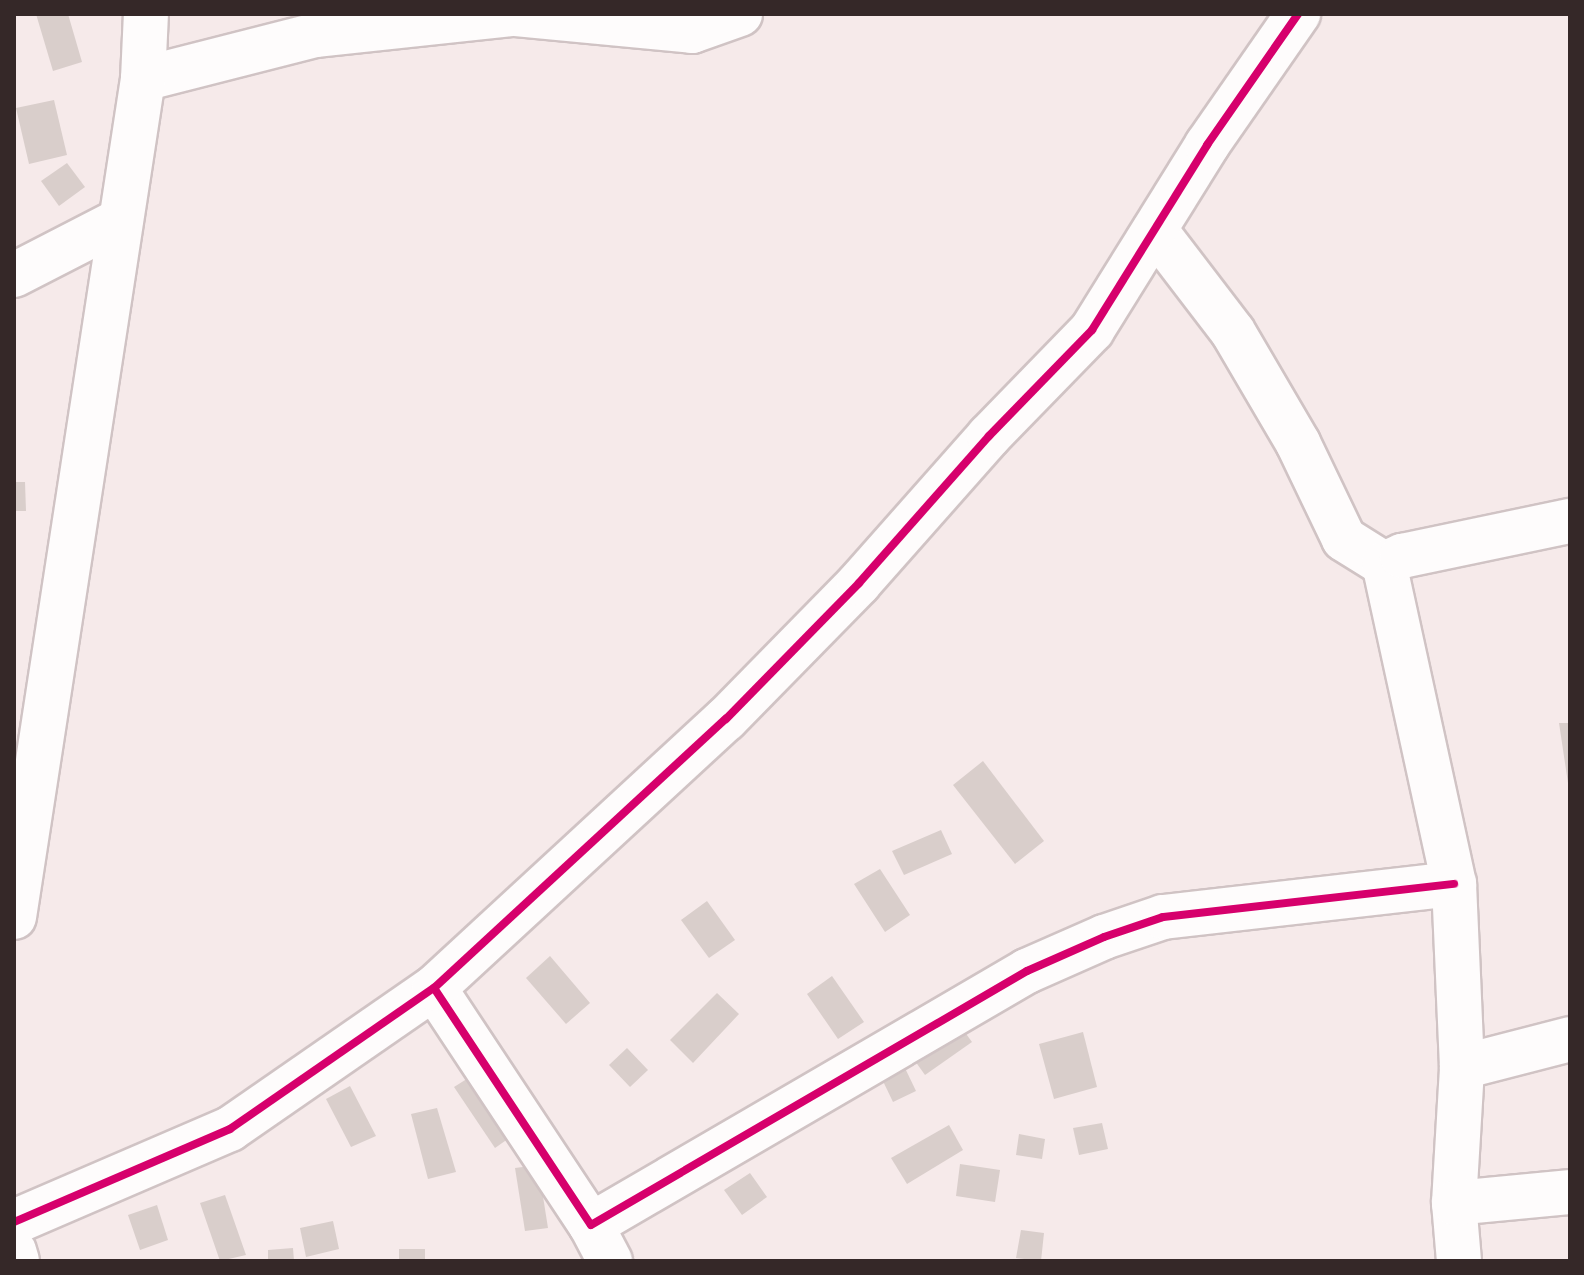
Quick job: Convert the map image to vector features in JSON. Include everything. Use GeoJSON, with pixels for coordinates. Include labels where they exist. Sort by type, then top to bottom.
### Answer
{"type":"FeatureCollection","features":[{"type":"Feature","properties":{"kind":"street"},"geometry":{"type":"LineString","coordinates":[[14,917],[143,79],[146,14]]}},
{"type":"Feature","properties":{"kind":"street"},"geometry":{"type":"LineString","coordinates":[[143,79],[315,35],[514,14],[692,31],[740,14]]}},
{"type":"Feature","properties":{"kind":"street"},"geometry":{"type":"LineString","coordinates":[[14,1222],[230,1129],[434,988],[726,719],[859,583],[989,436],[1092,330],[1207,145],[1298,14]]}},
{"type":"Feature","properties":{"kind":"street"},"geometry":{"type":"LineString","coordinates":[[14,275],[121,220]]}},
{"type":"Feature","properties":{"kind":"street"},"geometry":{"type":"LineString","coordinates":[[1155,230],[1233,332],[1298,443],[1344,539],[1384,564],[1454,884],[1462,1067],[1454,1203],[1459,1261]]}},
{"type":"Feature","properties":{"kind":"street"},"geometry":{"type":"LineString","coordinates":[[1384,564],[1402,556],[1570,521]]}},
{"type":"Feature","properties":{"kind":"street"},"geometry":{"type":"LineString","coordinates":[[434,988],[600,1243],[1027,971],[1104,937],[1163,917],[1454,884]]}},
{"type":"Feature","properties":{"kind":"street"},"geometry":{"type":"LineString","coordinates":[[1462,1067],[1570,1039]]}},
{"type":"Feature","properties":{"kind":"street"},"geometry":{"type":"LineString","coordinates":[[1454,1203],[1570,1192]]}},
{"type":"Feature","properties":{"kind":"street"},"geometry":{"type":"LineString","coordinates":[[14,1251],[17,1261]]}},
{"type":"Feature","properties":{"kind":"building"},"geometry":{"type":"Polygon","coordinates":[[[36,14],[68,14],[82,62],[53,71],[36,14]]]}},
{"type":"Feature","properties":{"kind":"building"},"geometry":{"type":"Polygon","coordinates":[[[54,100],[67,155],[29,164],[16,108],[54,100]]]}},
{"type":"Feature","properties":{"kind":"building"},"geometry":{"type":"Polygon","coordinates":[[[67,163],[85,187],[59,206],[41,181],[67,163]]]}},
{"type":"Feature","properties":{"kind":"building"},"geometry":{"type":"Polygon","coordinates":[[[14,482],[25,482],[26,511],[14,511],[14,482]]]}},
{"type":"Feature","properties":{"kind":"building"},"geometry":{"type":"Polygon","coordinates":[[[1559,723],[1570,723],[1570,783],[1568,783],[1559,723]]]}},
{"type":"Feature","properties":{"kind":"building"},"geometry":{"type":"Polygon","coordinates":[[[983,761],[1044,841],[1015,864],[953,785],[983,761]]]}},
{"type":"Feature","properties":{"kind":"building"},"geometry":{"type":"Polygon","coordinates":[[[941,830],[952,854],[904,875],[892,851],[941,830]]]}},
{"type":"Feature","properties":{"kind":"building"},"geometry":{"type":"Polygon","coordinates":[[[880,869],[910,915],[885,932],[854,884],[880,869]]]}},
{"type":"Feature","properties":{"kind":"building"},"geometry":{"type":"Polygon","coordinates":[[[707,901],[735,940],[709,958],[681,920],[707,901]]]}},
{"type":"Feature","properties":{"kind":"building"},"geometry":{"type":"Polygon","coordinates":[[[550,956],[590,1003],[566,1024],[526,978],[550,956]]]}},
{"type":"Feature","properties":{"kind":"building"},"geometry":{"type":"Polygon","coordinates":[[[832,976],[864,1022],[838,1039],[807,994],[832,976]]]}},
{"type":"Feature","properties":{"kind":"building"},"geometry":{"type":"Polygon","coordinates":[[[717,993],[739,1014],[693,1063],[670,1040],[717,993]]]}},
{"type":"Feature","properties":{"kind":"building"},"geometry":{"type":"Polygon","coordinates":[[[956,1020],[972,1042],[925,1075],[910,1054],[956,1020]]]}},
{"type":"Feature","properties":{"kind":"building"},"geometry":{"type":"Polygon","coordinates":[[[1083,1032],[1097,1087],[1054,1099],[1039,1044],[1083,1032]]]}},
{"type":"Feature","properties":{"kind":"building"},"geometry":{"type":"Polygon","coordinates":[[[627,1048],[648,1070],[630,1087],[609,1065],[627,1048]]]}},
{"type":"Feature","properties":{"kind":"building"},"geometry":{"type":"Polygon","coordinates":[[[904,1066],[916,1091],[893,1102],[881,1077],[904,1066]]]}},
{"type":"Feature","properties":{"kind":"building"},"geometry":{"type":"Polygon","coordinates":[[[481,1070],[521,1130],[495,1148],[454,1087],[481,1070]]]}},
{"type":"Feature","properties":{"kind":"building"},"geometry":{"type":"Polygon","coordinates":[[[350,1086],[376,1136],[351,1147],[326,1099],[350,1086]]]}},
{"type":"Feature","properties":{"kind":"building"},"geometry":{"type":"Polygon","coordinates":[[[437,1108],[456,1172],[428,1179],[411,1114],[437,1108]]]}},
{"type":"Feature","properties":{"kind":"building"},"geometry":{"type":"Polygon","coordinates":[[[1102,1123],[1108,1149],[1079,1155],[1073,1128],[1102,1123]]]}},
{"type":"Feature","properties":{"kind":"building"},"geometry":{"type":"Polygon","coordinates":[[[949,1125],[963,1150],[907,1184],[891,1158],[949,1125]]]}},
{"type":"Feature","properties":{"kind":"building"},"geometry":{"type":"Polygon","coordinates":[[[1019,1134],[1045,1139],[1042,1159],[1016,1155],[1019,1134]]]}},
{"type":"Feature","properties":{"kind":"building"},"geometry":{"type":"Polygon","coordinates":[[[960,1164],[1000,1170],[995,1202],[956,1196],[960,1164]]]}},
{"type":"Feature","properties":{"kind":"building"},"geometry":{"type":"Polygon","coordinates":[[[538,1165],[548,1228],[525,1231],[515,1168],[538,1165]]]}},
{"type":"Feature","properties":{"kind":"building"},"geometry":{"type":"Polygon","coordinates":[[[750,1173],[767,1197],[742,1215],[724,1190],[750,1173]]]}},
{"type":"Feature","properties":{"kind":"building"},"geometry":{"type":"Polygon","coordinates":[[[225,1195],[246,1255],[220,1261],[200,1203],[225,1195]]]}},
{"type":"Feature","properties":{"kind":"building"},"geometry":{"type":"Polygon","coordinates":[[[157,1205],[168,1240],[140,1250],[128,1215],[157,1205]]]}},
{"type":"Feature","properties":{"kind":"building"},"geometry":{"type":"Polygon","coordinates":[[[333,1221],[339,1249],[306,1257],[300,1228],[333,1221]]]}},
{"type":"Feature","properties":{"kind":"building"},"geometry":{"type":"Polygon","coordinates":[[[1021,1230],[1044,1233],[1041,1261],[1016,1258],[1021,1230]]]}},
{"type":"Feature","properties":{"kind":"building"},"geometry":{"type":"Polygon","coordinates":[[[293,1248],[294,1261],[268,1261],[268,1250],[293,1248]]]}},
{"type":"Feature","properties":{"kind":"building"},"geometry":{"type":"Polygon","coordinates":[[[399,1249],[425,1249],[425,1261],[399,1261],[399,1249]]]}},
{"type":"Feature","properties":{"kind":"cycle path"},"geometry":{"type":"LineString","coordinates":[[14,1222],[230,1129],[434,988],[726,719],[859,583],[989,436],[1092,330],[1207,145],[1298,14]]}},
{"type":"Feature","properties":{"kind":"cycle path"},"geometry":{"type":"LineString","coordinates":[[434,988],[591,1225],[1027,971],[1104,937],[1163,917],[1454,884]]}}]}
